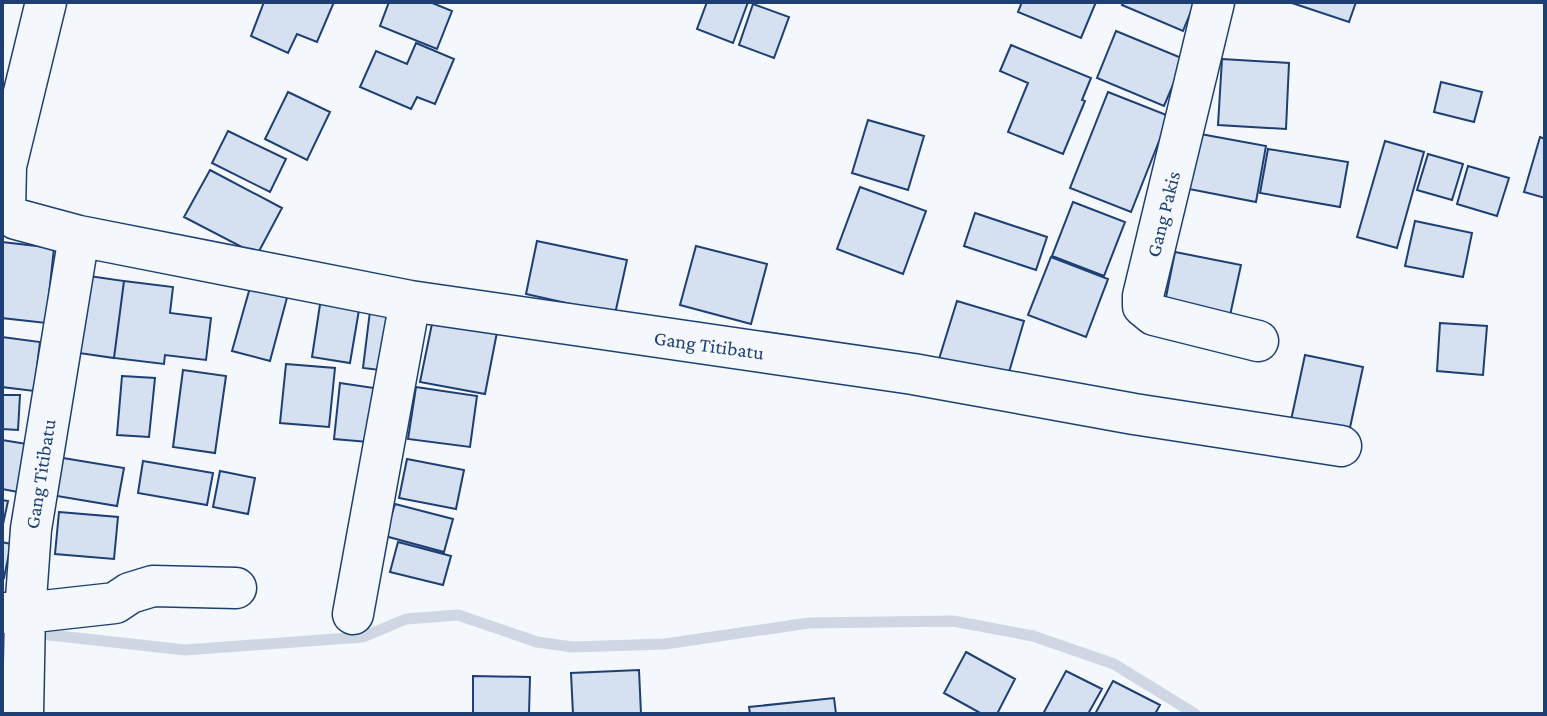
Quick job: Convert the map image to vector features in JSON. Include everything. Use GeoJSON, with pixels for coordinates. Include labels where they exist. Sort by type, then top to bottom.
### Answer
{"type":"FeatureCollection","features":[{"type":"Feature","properties":{"kind":"street","name":"Gang Titibatu"},"geometry":{"type":"LineString","coordinates":[[46,2],[6,166],[4,211],[12,217],[79,236],[410,301],[913,374],[1134,414],[1341,446]]}},
{"type":"Feature","properties":{"kind":"street","name":"Gang Pakis"},"geometry":{"type":"LineString","coordinates":[[1214,2],[1143,306],[1154,315],[1258,341]]}},
{"type":"Feature","properties":{"kind":"street","name":"Gang Titibatu"},"geometry":{"type":"LineString","coordinates":[[23,714],[19,624],[42,451],[54,396],[79,236]]}},
{"type":"Feature","properties":{"kind":"street"},"geometry":{"type":"LineString","coordinates":[[353,614],[410,301]]}},
{"type":"Feature","properties":{"kind":"street"},"geometry":{"type":"LineString","coordinates":[[19,624],[115,603],[130,593],[153,586],[236,588]]}},
{"type":"Feature","properties":{"kind":"building"},"geometry":{"type":"Polygon","coordinates":[[[264,2],[334,2],[317,42],[297,34],[288,53],[251,36],[264,2]]]}},
{"type":"Feature","properties":{"kind":"building"},"geometry":{"type":"Polygon","coordinates":[[[389,2],[430,2],[452,11],[437,49],[380,26],[389,2]]]}},
{"type":"Feature","properties":{"kind":"building"},"geometry":{"type":"Polygon","coordinates":[[[707,2],[748,2],[733,43],[697,29],[707,2]]]}},
{"type":"Feature","properties":{"kind":"building"},"geometry":{"type":"Polygon","coordinates":[[[1022,2],[1096,2],[1081,38],[1018,12],[1022,2]]]}},
{"type":"Feature","properties":{"kind":"building"},"geometry":{"type":"Polygon","coordinates":[[[1124,2],[1195,2],[1183,31],[1122,5],[1124,2]]]}},
{"type":"Feature","properties":{"kind":"building"},"geometry":{"type":"Polygon","coordinates":[[[1289,2],[1356,2],[1349,22],[1289,2]]]}},
{"type":"Feature","properties":{"kind":"building"},"geometry":{"type":"Polygon","coordinates":[[[753,4],[789,17],[774,58],[739,45],[753,4]]]}},
{"type":"Feature","properties":{"kind":"building"},"geometry":{"type":"Polygon","coordinates":[[[1116,31],[1184,59],[1164,106],[1097,78],[1116,31]]]}},
{"type":"Feature","properties":{"kind":"building"},"geometry":{"type":"Polygon","coordinates":[[[416,43],[454,59],[435,104],[417,97],[411,109],[360,87],[376,51],[407,64],[416,43]]]}},
{"type":"Feature","properties":{"kind":"building"},"geometry":{"type":"Polygon","coordinates":[[[1011,45],[1091,78],[1063,154],[1008,132],[1028,83],[1000,71],[1011,45]]]}},
{"type":"Feature","properties":{"kind":"building"},"geometry":{"type":"Polygon","coordinates":[[[1222,59],[1289,63],[1286,129],[1218,125],[1222,59]]]}},
{"type":"Feature","properties":{"kind":"building"},"geometry":{"type":"Polygon","coordinates":[[[1441,82],[1482,92],[1474,122],[1434,112],[1441,82]]]}},
{"type":"Feature","properties":{"kind":"building"},"geometry":{"type":"Polygon","coordinates":[[[288,92],[330,112],[307,160],[265,139],[288,92]]]}},
{"type":"Feature","properties":{"kind":"building"},"geometry":{"type":"Polygon","coordinates":[[[1108,92],[1169,116],[1131,212],[1070,188],[1108,92]]]}},
{"type":"Feature","properties":{"kind":"building"},"geometry":{"type":"Polygon","coordinates":[[[868,120],[924,136],[908,190],[852,173],[868,120]]]}},
{"type":"Feature","properties":{"kind":"building"},"geometry":{"type":"Polygon","coordinates":[[[228,131],[286,159],[270,192],[212,163],[228,131]]]}},
{"type":"Feature","properties":{"kind":"building"},"geometry":{"type":"Polygon","coordinates":[[[1195,133],[1266,146],[1256,202],[1184,188],[1195,133]]]}},
{"type":"Feature","properties":{"kind":"building"},"geometry":{"type":"Polygon","coordinates":[[[1540,137],[1545,139],[1545,198],[1524,192],[1540,137]]]}},
{"type":"Feature","properties":{"kind":"building"},"geometry":{"type":"Polygon","coordinates":[[[1385,141],[1424,152],[1397,248],[1357,237],[1385,141]]]}},
{"type":"Feature","properties":{"kind":"building"},"geometry":{"type":"Polygon","coordinates":[[[1268,149],[1348,162],[1340,207],[1260,193],[1268,149]]]}},
{"type":"Feature","properties":{"kind":"building"},"geometry":{"type":"Polygon","coordinates":[[[1428,154],[1463,164],[1452,200],[1417,190],[1428,154]]]}},
{"type":"Feature","properties":{"kind":"building"},"geometry":{"type":"Polygon","coordinates":[[[1468,166],[1509,178],[1497,216],[1457,204],[1468,166]]]}},
{"type":"Feature","properties":{"kind":"building"},"geometry":{"type":"Polygon","coordinates":[[[210,170],[282,208],[257,255],[184,217],[210,170]]]}},
{"type":"Feature","properties":{"kind":"building"},"geometry":{"type":"Polygon","coordinates":[[[860,187],[926,211],[903,274],[837,249],[860,187]]]}},
{"type":"Feature","properties":{"kind":"building"},"geometry":{"type":"Polygon","coordinates":[[[1073,202],[1125,222],[1104,276],[1052,256],[1073,202]]]}},
{"type":"Feature","properties":{"kind":"building"},"geometry":{"type":"Polygon","coordinates":[[[975,213],[1047,237],[1036,270],[964,246],[975,213]]]}},
{"type":"Feature","properties":{"kind":"building"},"geometry":{"type":"Polygon","coordinates":[[[1415,221],[1472,233],[1463,277],[1405,266],[1415,221]]]}},
{"type":"Feature","properties":{"kind":"building"},"geometry":{"type":"Polygon","coordinates":[[[537,241],[627,260],[615,314],[526,294],[537,241]]]}},
{"type":"Feature","properties":{"kind":"building"},"geometry":{"type":"Polygon","coordinates":[[[2,242],[54,248],[46,323],[2,318],[2,242]]]}},
{"type":"Feature","properties":{"kind":"building"},"geometry":{"type":"Polygon","coordinates":[[[696,246],[767,264],[751,324],[680,305],[696,246]]]}},
{"type":"Feature","properties":{"kind":"building"},"geometry":{"type":"Polygon","coordinates":[[[1175,252],[1241,265],[1229,320],[1164,307],[1175,252]]]}},
{"type":"Feature","properties":{"kind":"building"},"geometry":{"type":"Polygon","coordinates":[[[1051,257],[1108,279],[1086,337],[1028,315],[1051,257]]]}},
{"type":"Feature","properties":{"kind":"building"},"geometry":{"type":"Polygon","coordinates":[[[82,275],[124,281],[114,358],[72,352],[82,275]]]}},
{"type":"Feature","properties":{"kind":"building"},"geometry":{"type":"Polygon","coordinates":[[[124,281],[173,287],[170,313],[211,318],[206,360],[165,355],[164,364],[114,358],[124,281]]]}},
{"type":"Feature","properties":{"kind":"building"},"geometry":{"type":"Polygon","coordinates":[[[251,284],[288,294],[270,361],[232,351],[251,284]]]}},
{"type":"Feature","properties":{"kind":"building"},"geometry":{"type":"Polygon","coordinates":[[[321,298],[360,304],[350,363],[312,357],[321,298]]]}},
{"type":"Feature","properties":{"kind":"building"},"geometry":{"type":"Polygon","coordinates":[[[957,301],[1024,321],[1007,379],[939,359],[957,301]]]}},
{"type":"Feature","properties":{"kind":"building"},"geometry":{"type":"Polygon","coordinates":[[[370,311],[402,315],[396,372],[363,368],[370,311]]]}},
{"type":"Feature","properties":{"kind":"building"},"geometry":{"type":"Polygon","coordinates":[[[434,314],[498,327],[485,394],[420,382],[434,314]]]}},
{"type":"Feature","properties":{"kind":"building"},"geometry":{"type":"Polygon","coordinates":[[[1440,323],[1487,326],[1483,375],[1437,371],[1440,323]]]}},
{"type":"Feature","properties":{"kind":"building"},"geometry":{"type":"Polygon","coordinates":[[[2,337],[40,342],[34,391],[2,387],[2,337]]]}},
{"type":"Feature","properties":{"kind":"building"},"geometry":{"type":"Polygon","coordinates":[[[1305,355],[1363,367],[1348,437],[1290,425],[1305,355]]]}},
{"type":"Feature","properties":{"kind":"building"},"geometry":{"type":"Polygon","coordinates":[[[286,364],[335,368],[329,427],[280,423],[286,364]]]}},
{"type":"Feature","properties":{"kind":"building"},"geometry":{"type":"Polygon","coordinates":[[[183,370],[226,376],[215,453],[173,447],[183,370]]]}},
{"type":"Feature","properties":{"kind":"building"},"geometry":{"type":"Polygon","coordinates":[[[122,376],[155,378],[149,437],[117,435],[122,376]]]}},
{"type":"Feature","properties":{"kind":"building"},"geometry":{"type":"Polygon","coordinates":[[[340,383],[374,388],[368,442],[334,439],[340,383]]]}},
{"type":"Feature","properties":{"kind":"building"},"geometry":{"type":"Polygon","coordinates":[[[416,387],[477,396],[470,447],[408,439],[416,387]]]}},
{"type":"Feature","properties":{"kind":"building"},"geometry":{"type":"Polygon","coordinates":[[[2,395],[20,395],[18,430],[2,429],[2,395]]]}},
{"type":"Feature","properties":{"kind":"building"},"geometry":{"type":"Polygon","coordinates":[[[2,440],[27,444],[18,492],[2,489],[2,440]]]}},
{"type":"Feature","properties":{"kind":"building"},"geometry":{"type":"Polygon","coordinates":[[[57,457],[124,468],[117,506],[51,495],[57,457]]]}},
{"type":"Feature","properties":{"kind":"building"},"geometry":{"type":"Polygon","coordinates":[[[407,459],[464,470],[456,509],[399,498],[407,459]]]}},
{"type":"Feature","properties":{"kind":"building"},"geometry":{"type":"Polygon","coordinates":[[[143,461],[213,473],[207,505],[138,493],[143,461]]]}},
{"type":"Feature","properties":{"kind":"building"},"geometry":{"type":"Polygon","coordinates":[[[220,471],[255,478],[248,514],[213,507],[220,471]]]}},
{"type":"Feature","properties":{"kind":"building"},"geometry":{"type":"Polygon","coordinates":[[[2,500],[8,501],[2,529],[2,500]]]}},
{"type":"Feature","properties":{"kind":"building"},"geometry":{"type":"Polygon","coordinates":[[[395,504],[453,519],[444,552],[385,536],[395,504]]]}},
{"type":"Feature","properties":{"kind":"building"},"geometry":{"type":"Polygon","coordinates":[[[59,512],[118,517],[114,559],[55,554],[59,512]]]}},
{"type":"Feature","properties":{"kind":"building"},"geometry":{"type":"Polygon","coordinates":[[[2,542],[11,544],[4,578],[2,577],[2,542]]]}},
{"type":"Feature","properties":{"kind":"building"},"geometry":{"type":"Polygon","coordinates":[[[398,542],[451,556],[443,585],[390,572],[398,542]]]}},
{"type":"Feature","properties":{"kind":"building"},"geometry":{"type":"Polygon","coordinates":[[[966,652],[1015,679],[997,714],[982,714],[944,693],[966,652]]]}},
{"type":"Feature","properties":{"kind":"building"},"geometry":{"type":"Polygon","coordinates":[[[639,670],[641,714],[573,714],[571,673],[639,670]]]}},
{"type":"Feature","properties":{"kind":"building"},"geometry":{"type":"Polygon","coordinates":[[[1066,671],[1102,689],[1088,714],[1043,714],[1066,671]]]}},
{"type":"Feature","properties":{"kind":"building"},"geometry":{"type":"Polygon","coordinates":[[[473,676],[530,677],[529,714],[473,714],[473,676]]]}},
{"type":"Feature","properties":{"kind":"building"},"geometry":{"type":"Polygon","coordinates":[[[1113,681],[1160,705],[1155,714],[1095,714],[1113,681]]]}},
{"type":"Feature","properties":{"kind":"building"},"geometry":{"type":"Polygon","coordinates":[[[834,698],[836,714],[750,714],[749,707],[834,698]]]}},
{"type":"Feature","properties":{"kind":"waterway"},"geometry":{"type":"LineString","coordinates":[[32,633],[185,650],[363,637],[406,619],[458,615],[537,642],[572,647],[665,644],[809,623],[953,621],[1033,636],[1114,664],[1195,714]]}}]}
